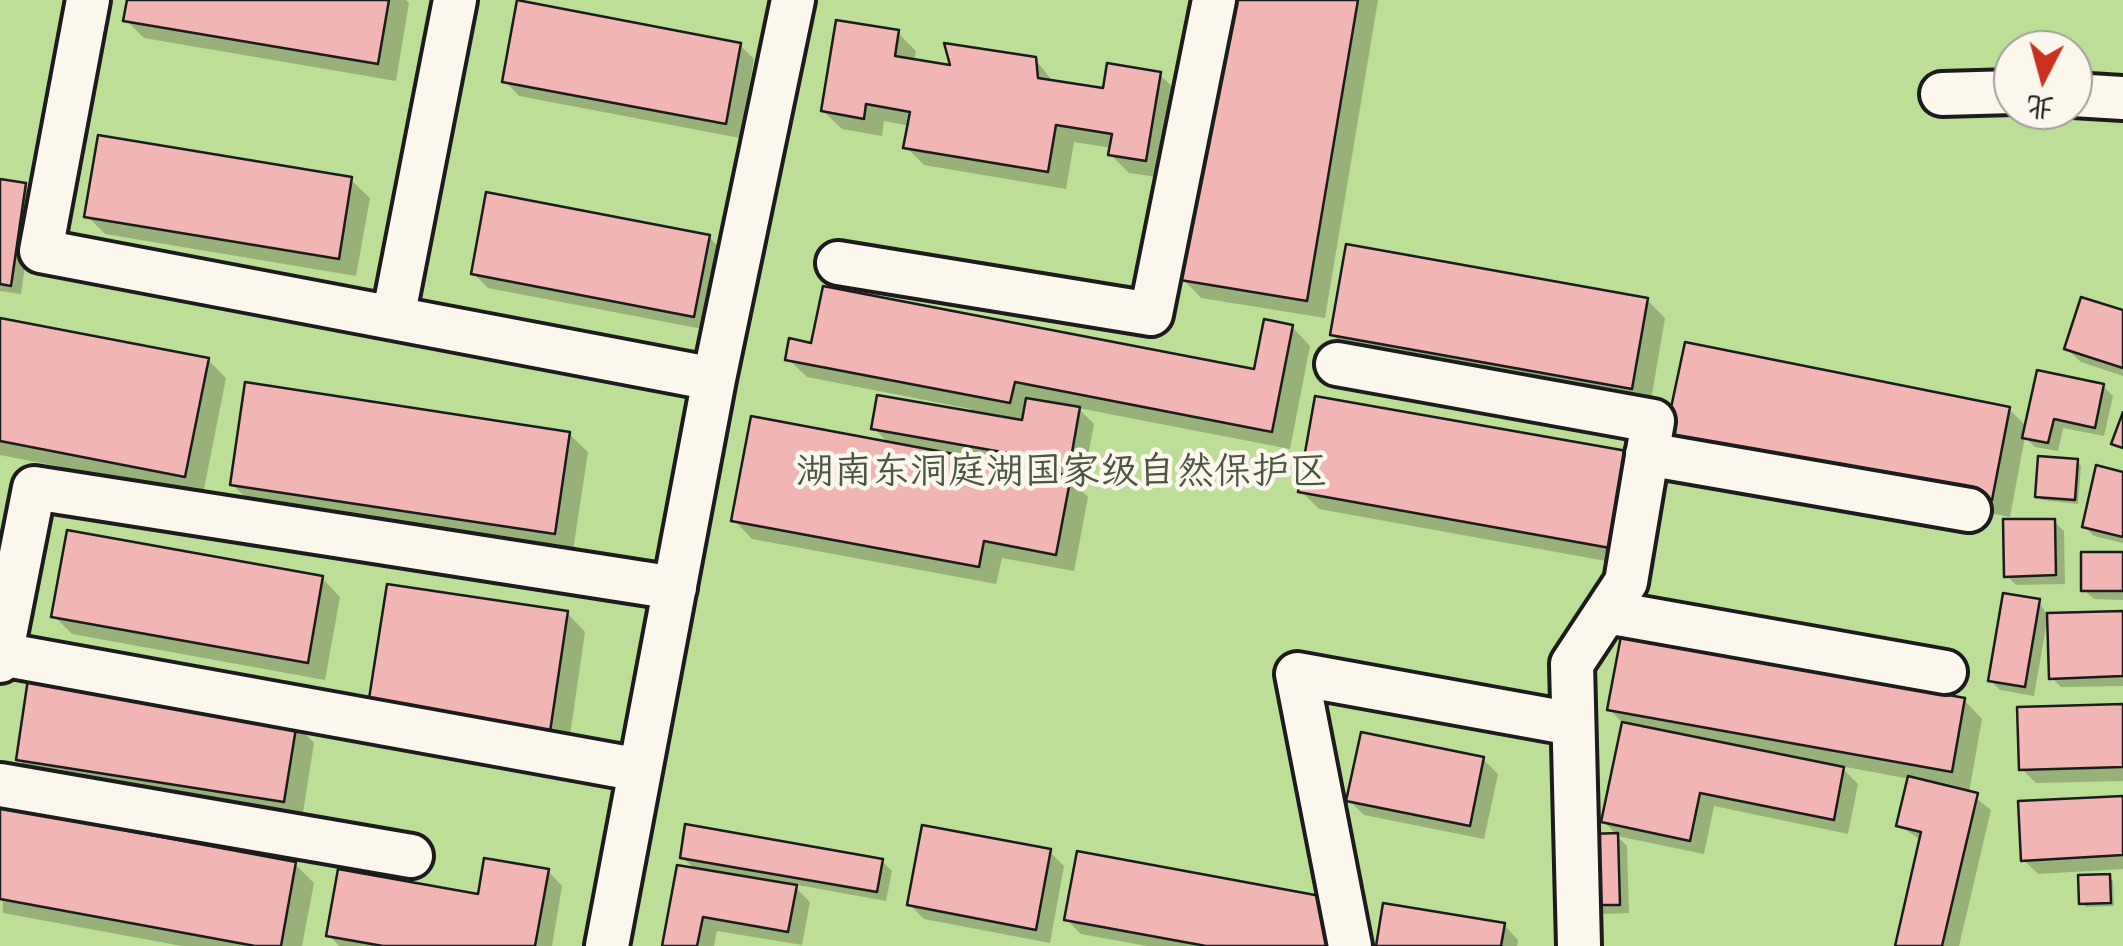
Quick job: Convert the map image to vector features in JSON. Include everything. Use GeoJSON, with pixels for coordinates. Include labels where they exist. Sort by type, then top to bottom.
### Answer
{"type":"FeatureCollection","features":[{"type":"Feature","properties":{"kind":"street"},"geometry":{"type":"LineString","coordinates":[[88,0],[42,251],[714,379]]}},
{"type":"Feature","properties":{"kind":"street"},"geometry":{"type":"LineString","coordinates":[[393,318],[455,0]]}},
{"type":"Feature","properties":{"kind":"street"},"geometry":{"type":"LineString","coordinates":[[607,946],[714,379],[793,0]]}},
{"type":"Feature","properties":{"kind":"street"},"geometry":{"type":"LineString","coordinates":[[838,262],[1151,314],[1214,0]]}},
{"type":"Feature","properties":{"kind":"street"},"geometry":{"type":"LineString","coordinates":[[1942,94],[1993,93]]}},
{"type":"Feature","properties":{"kind":"street"},"geometry":{"type":"LineString","coordinates":[[2093,97],[2123,98]]}},
{"type":"Feature","properties":{"kind":"street"},"geometry":{"type":"LineString","coordinates":[[1337,364],[1653,420],[1626,582],[1572,664],[1579,946]]}},
{"type":"Feature","properties":{"kind":"street"},"geometry":{"type":"LineString","coordinates":[[1648,454],[1969,510]]}},
{"type":"Feature","properties":{"kind":"street"},"geometry":{"type":"LineString","coordinates":[[640,770],[1,658],[34,488],[675,588]]}},
{"type":"Feature","properties":{"kind":"street"},"geometry":{"type":"LineString","coordinates":[[1606,612],[1945,672]]}},
{"type":"Feature","properties":{"kind":"street"},"geometry":{"type":"LineString","coordinates":[[1350,946],[1297,674],[1573,724]]}},
{"type":"Feature","properties":{"kind":"street"},"geometry":{"type":"LineString","coordinates":[[0,785],[411,856]]}},
{"type":"Feature","properties":{"kind":"green space","name":"湖南东洞庭湖国家级自然保护区"},"geometry":{"type":"Polygon","coordinates":[[[0,0],[2123,0],[2123,946],[0,946],[0,0]]]}},
{"type":"Feature","properties":{"kind":"building"},"geometry":{"type":"Polygon","coordinates":[[[127,0],[389,0],[378,64],[123,21],[127,0]]]}},
{"type":"Feature","properties":{"kind":"building"},"geometry":{"type":"Polygon","coordinates":[[[517,0],[741,43],[726,124],[502,82],[517,0]]]}},
{"type":"Feature","properties":{"kind":"building"},"geometry":{"type":"Polygon","coordinates":[[[1228,0],[1358,0],[1307,301],[1180,280],[1228,0]]]}},
{"type":"Feature","properties":{"kind":"building"},"geometry":{"type":"Polygon","coordinates":[[[836,20],[899,30],[895,56],[950,65],[944,43],[1036,57],[1038,78],[1103,88],[1107,63],[1161,72],[1146,161],[1108,155],[1112,134],[1056,125],[1048,172],[903,148],[910,112],[866,104],[864,119],[821,111],[836,20]]]}},
{"type":"Feature","properties":{"kind":"building"},"geometry":{"type":"Polygon","coordinates":[[[98,135],[352,177],[339,259],[84,217],[98,135]]]}},
{"type":"Feature","properties":{"kind":"building"},"geometry":{"type":"Polygon","coordinates":[[[0,179],[26,183],[11,286],[0,284],[0,179]]]}},
{"type":"Feature","properties":{"kind":"building"},"geometry":{"type":"Polygon","coordinates":[[[486,192],[710,235],[694,317],[471,274],[486,192]]]}},
{"type":"Feature","properties":{"kind":"building"},"geometry":{"type":"Polygon","coordinates":[[[1346,244],[1648,298],[1632,389],[1330,335],[1346,244]]]}},
{"type":"Feature","properties":{"kind":"building"},"geometry":{"type":"Polygon","coordinates":[[[823,286],[1254,369],[1264,319],[1293,325],[1272,432],[1015,382],[1010,403],[785,360],[789,338],[811,343],[823,286]]]}},
{"type":"Feature","properties":{"kind":"building"},"geometry":{"type":"Polygon","coordinates":[[[2081,297],[2123,310],[2123,368],[2064,349],[2081,297]]]}},
{"type":"Feature","properties":{"kind":"building"},"geometry":{"type":"Polygon","coordinates":[[[0,318],[209,358],[185,477],[0,441],[0,318]]]}},
{"type":"Feature","properties":{"kind":"building"},"geometry":{"type":"Polygon","coordinates":[[[1685,342],[2010,407],[1992,500],[1665,436],[1685,342]]]}},
{"type":"Feature","properties":{"kind":"building"},"geometry":{"type":"Polygon","coordinates":[[[2037,370],[2104,384],[2095,428],[2054,419],[2048,443],[2022,438],[2037,370]]]}},
{"type":"Feature","properties":{"kind":"building"},"geometry":{"type":"Polygon","coordinates":[[[245,382],[570,432],[555,534],[230,485],[245,382]]]}},
{"type":"Feature","properties":{"kind":"building"},"geometry":{"type":"Polygon","coordinates":[[[877,395],[1022,420],[1026,398],[1080,407],[1070,464],[871,429],[877,395]]]}},
{"type":"Feature","properties":{"kind":"building"},"geometry":{"type":"Polygon","coordinates":[[[1315,396],[1627,451],[1610,548],[1298,492],[1315,396]]]}},
{"type":"Feature","properties":{"kind":"building"},"geometry":{"type":"Polygon","coordinates":[[[2123,412],[2123,448],[2111,444],[2123,412]]]}},
{"type":"Feature","properties":{"kind":"building"},"geometry":{"type":"Polygon","coordinates":[[[751,416],[1071,476],[1056,555],[984,541],[979,567],[731,521],[751,416]]]}},
{"type":"Feature","properties":{"kind":"building"},"geometry":{"type":"Polygon","coordinates":[[[2038,456],[2078,459],[2075,500],[2035,497],[2038,456]]]}},
{"type":"Feature","properties":{"kind":"building"},"geometry":{"type":"Polygon","coordinates":[[[2096,465],[2123,472],[2123,537],[2082,527],[2096,465]]]}},
{"type":"Feature","properties":{"kind":"building"},"geometry":{"type":"Polygon","coordinates":[[[2003,519],[2055,519],[2056,575],[2004,577],[2003,519]]]}},
{"type":"Feature","properties":{"kind":"building"},"geometry":{"type":"Polygon","coordinates":[[[67,530],[323,576],[308,663],[51,617],[67,530]]]}},
{"type":"Feature","properties":{"kind":"building"},"geometry":{"type":"Polygon","coordinates":[[[2081,552],[2123,552],[2123,591],[2081,591],[2081,552]]]}},
{"type":"Feature","properties":{"kind":"building"},"geometry":{"type":"Polygon","coordinates":[[[387,584],[568,611],[550,732],[368,705],[387,584]]]}},
{"type":"Feature","properties":{"kind":"building"},"geometry":{"type":"Polygon","coordinates":[[[2003,593],[2040,599],[2025,687],[1988,681],[2003,593]]]}},
{"type":"Feature","properties":{"kind":"building"},"geometry":{"type":"Polygon","coordinates":[[[2123,611],[2123,676],[2049,679],[2047,613],[2123,611]]]}},
{"type":"Feature","properties":{"kind":"building"},"geometry":{"type":"Polygon","coordinates":[[[1621,636],[1965,698],[1952,772],[1607,710],[1621,636]]]}},
{"type":"Feature","properties":{"kind":"building"},"geometry":{"type":"Polygon","coordinates":[[[28,679],[297,722],[284,802],[16,760],[28,679]]]}},
{"type":"Feature","properties":{"kind":"building"},"geometry":{"type":"Polygon","coordinates":[[[2123,704],[2123,767],[2019,770],[2017,707],[2123,704]]]}},
{"type":"Feature","properties":{"kind":"building"},"geometry":{"type":"Polygon","coordinates":[[[1622,722],[1844,767],[1834,820],[1700,793],[1690,841],[1601,822],[1622,722]]]}},
{"type":"Feature","properties":{"kind":"building"},"geometry":{"type":"Polygon","coordinates":[[[1361,732],[1484,757],[1470,826],[1346,801],[1361,732]]]}},
{"type":"Feature","properties":{"kind":"building"},"geometry":{"type":"Polygon","coordinates":[[[1908,776],[1978,793],[1942,946],[1895,946],[1921,832],[1896,826],[1908,776]]]}},
{"type":"Feature","properties":{"kind":"building"},"geometry":{"type":"Polygon","coordinates":[[[2123,796],[2123,855],[2021,861],[2018,801],[2123,796]]]}},
{"type":"Feature","properties":{"kind":"building"},"geometry":{"type":"Polygon","coordinates":[[[0,807],[296,862],[281,946],[255,946],[0,899],[0,807]]]}},
{"type":"Feature","properties":{"kind":"building"},"geometry":{"type":"Polygon","coordinates":[[[685,824],[883,859],[877,892],[680,858],[685,824]]]}},
{"type":"Feature","properties":{"kind":"building"},"geometry":{"type":"Polygon","coordinates":[[[922,825],[1051,849],[1036,930],[907,905],[922,825]]]}},
{"type":"Feature","properties":{"kind":"building"},"geometry":{"type":"Polygon","coordinates":[[[1618,833],[1620,905],[1592,905],[1590,834],[1618,833]]]}},
{"type":"Feature","properties":{"kind":"building"},"geometry":{"type":"Polygon","coordinates":[[[1077,851],[1342,900],[1333,946],[1206,946],[1064,920],[1077,851]]]}},
{"type":"Feature","properties":{"kind":"building"},"geometry":{"type":"Polygon","coordinates":[[[484,858],[549,869],[535,946],[383,946],[326,936],[338,869],[478,894],[484,858]]]}},
{"type":"Feature","properties":{"kind":"building"},"geometry":{"type":"Polygon","coordinates":[[[677,865],[797,885],[788,932],[703,917],[697,946],[662,946],[677,865]]]}},
{"type":"Feature","properties":{"kind":"building"},"geometry":{"type":"Polygon","coordinates":[[[2110,874],[2111,903],[2079,904],[2078,875],[2110,874]]]}},
{"type":"Feature","properties":{"kind":"building"},"geometry":{"type":"Polygon","coordinates":[[[1383,903],[1505,923],[1501,946],[1376,946],[1383,903]]]}}]}
